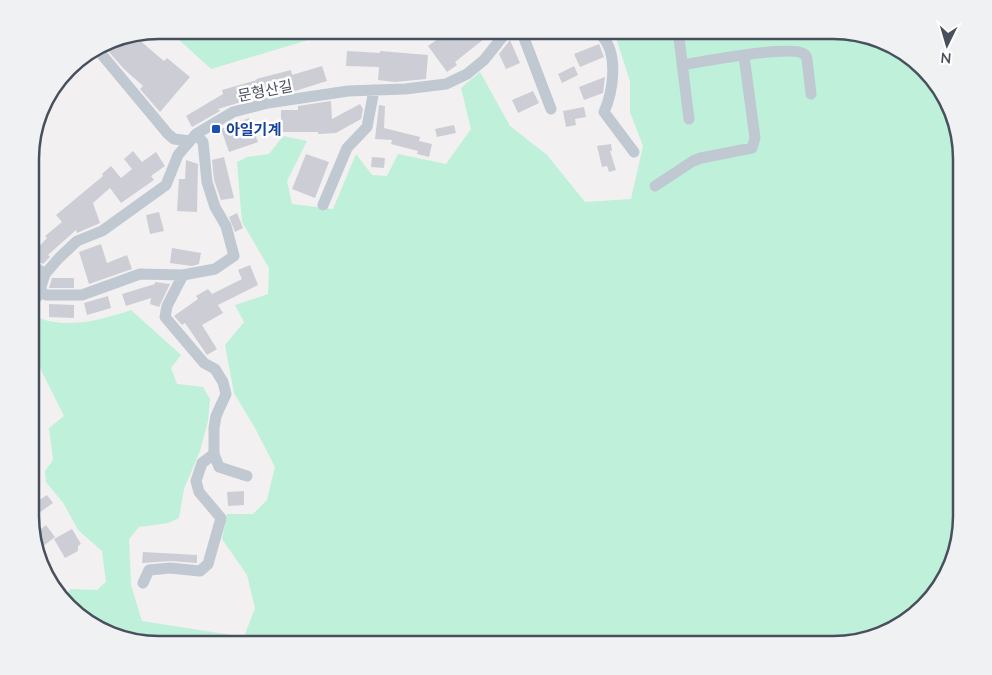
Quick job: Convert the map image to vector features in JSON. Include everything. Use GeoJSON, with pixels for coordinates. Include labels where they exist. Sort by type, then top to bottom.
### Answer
{"type":"FeatureCollection","features":[{"type":"Feature","properties":{"kind":"street","name":"문형산길"},"geometry":{"type":"LineString","coordinates":[[39,292],[45,274],[77,241],[102,231],[166,185],[178,155],[193,138],[233,112],[268,102],[348,92],[405,89],[446,84],[467,74],[484,60],[501,39]]}},
{"type":"Feature","properties":{"kind":"street"},"geometry":{"type":"LineString","coordinates":[[524,39],[551,109]]}},
{"type":"Feature","properties":{"kind":"street"},"geometry":{"type":"LineString","coordinates":[[604,39],[608,46],[614,68],[611,91],[604,112],[634,152]]}},
{"type":"Feature","properties":{"kind":"street"},"geometry":{"type":"LineString","coordinates":[[679,39],[689,119]]}},
{"type":"Feature","properties":{"kind":"street"},"geometry":{"type":"LineString","coordinates":[[682,64],[778,52],[796,52],[806,55],[812,94]]}},
{"type":"Feature","properties":{"kind":"street"},"geometry":{"type":"LineString","coordinates":[[40,288],[46,295],[82,295],[140,274],[183,275],[215,269],[234,256],[226,226],[215,207],[207,182],[203,142],[193,138],[174,139],[168,134],[103,56]]}},
{"type":"Feature","properties":{"kind":"street"},"geometry":{"type":"LineString","coordinates":[[654,186],[693,161],[752,148],[755,138],[744,56]]}},
{"type":"Feature","properties":{"kind":"street"},"geometry":{"type":"LineString","coordinates":[[324,204],[347,148],[367,127],[374,90]]}},
{"type":"Feature","properties":{"kind":"street"},"geometry":{"type":"LineString","coordinates":[[39,270],[45,274]]}},
{"type":"Feature","properties":{"kind":"street"},"geometry":{"type":"LineString","coordinates":[[183,275],[167,306],[165,317],[204,363],[215,369],[223,382],[226,394],[216,416],[214,454],[219,467],[247,476]]}},
{"type":"Feature","properties":{"kind":"street"},"geometry":{"type":"LineString","coordinates":[[142,583],[149,570],[170,568],[200,571],[208,564],[221,518],[199,492],[196,481],[202,463],[214,454]]}},
{"type":"Feature","properties":{"kind":"green space"},"geometry":{"type":"Polygon","coordinates":[[[178,39],[311,39],[211,69],[178,39]]]}},
{"type":"Feature","properties":{"kind":"green space"},"geometry":{"type":"Polygon","coordinates":[[[616,39],[834,39],[865,43],[887,51],[913,68],[929,86],[941,105],[951,135],[953,150],[953,525],[947,555],[941,570],[924,596],[894,620],[865,632],[842,636],[244,636],[255,608],[247,575],[222,539],[227,514],[253,514],[267,500],[275,467],[234,393],[225,345],[244,322],[235,305],[268,294],[269,268],[242,222],[237,162],[247,157],[269,154],[283,136],[307,141],[287,181],[292,204],[333,209],[356,154],[372,175],[387,176],[398,154],[446,164],[471,129],[461,88],[480,72],[510,126],[547,155],[585,202],[631,199],[643,146],[630,112],[630,81],[616,39]]]}},
{"type":"Feature","properties":{"kind":"green space"},"geometry":{"type":"Polygon","coordinates":[[[131,310],[181,355],[171,368],[177,384],[203,387],[210,399],[208,421],[200,451],[184,489],[179,518],[168,523],[139,527],[129,539],[131,585],[142,621],[238,636],[158,636],[127,632],[105,624],[92,616],[79,607],[66,594],[71,589],[97,590],[106,582],[102,551],[78,530],[64,504],[46,482],[45,471],[53,460],[49,428],[64,416],[39,364],[39,318],[55,322],[77,323],[131,310]]]}},
{"type":"Feature","properties":{"kind":"building"},"geometry":{"type":"Polygon","coordinates":[[[438,39],[484,39],[455,62],[457,65],[447,72],[428,46],[438,39]]]}},
{"type":"Feature","properties":{"kind":"building"},"geometry":{"type":"Polygon","coordinates":[[[510,40],[520,63],[506,69],[499,54],[510,40]]]}},
{"type":"Feature","properties":{"kind":"building"},"geometry":{"type":"Polygon","coordinates":[[[140,41],[164,61],[167,58],[190,77],[160,112],[140,89],[143,86],[106,50],[120,45],[140,41]]]}},
{"type":"Feature","properties":{"kind":"building"},"geometry":{"type":"Polygon","coordinates":[[[599,44],[604,57],[580,67],[574,54],[599,44]]]}},
{"type":"Feature","properties":{"kind":"building"},"geometry":{"type":"Polygon","coordinates":[[[347,51],[380,53],[380,51],[428,55],[426,79],[395,82],[378,80],[379,67],[346,66],[347,51]]]}},
{"type":"Feature","properties":{"kind":"building"},"geometry":{"type":"Polygon","coordinates":[[[322,66],[327,81],[295,91],[261,96],[218,109],[220,111],[192,127],[186,116],[223,94],[222,90],[291,70],[292,75],[322,66]]]}},
{"type":"Feature","properties":{"kind":"building"},"geometry":{"type":"Polygon","coordinates":[[[574,66],[578,75],[562,83],[558,74],[574,66]]]}},
{"type":"Feature","properties":{"kind":"building"},"geometry":{"type":"Polygon","coordinates":[[[605,77],[603,93],[584,100],[579,87],[605,77]]]}},
{"type":"Feature","properties":{"kind":"building"},"geometry":{"type":"Polygon","coordinates":[[[533,91],[539,103],[518,113],[512,100],[533,91]]]}},
{"type":"Feature","properties":{"kind":"building"},"geometry":{"type":"Polygon","coordinates":[[[331,101],[332,119],[360,104],[363,109],[361,119],[336,133],[281,132],[281,110],[298,110],[298,106],[331,101]]]}},
{"type":"Feature","properties":{"kind":"building"},"geometry":{"type":"Polygon","coordinates":[[[379,105],[385,106],[384,128],[420,137],[419,141],[432,144],[429,157],[417,154],[418,151],[391,144],[392,140],[375,139],[379,105]]]}},
{"type":"Feature","properties":{"kind":"building"},"geometry":{"type":"Polygon","coordinates":[[[584,107],[586,117],[575,119],[576,125],[566,127],[563,111],[584,107]]]}},
{"type":"Feature","properties":{"kind":"building"},"geometry":{"type":"Polygon","coordinates":[[[249,118],[258,142],[229,152],[221,129],[249,118]]]}},
{"type":"Feature","properties":{"kind":"building"},"geometry":{"type":"Polygon","coordinates":[[[454,125],[456,133],[437,137],[435,129],[454,125]]]}},
{"type":"Feature","properties":{"kind":"building"},"geometry":{"type":"Polygon","coordinates":[[[611,144],[612,151],[610,151],[616,170],[609,172],[607,166],[602,167],[597,146],[611,144]]]}},
{"type":"Feature","properties":{"kind":"building"},"geometry":{"type":"Polygon","coordinates":[[[133,151],[142,162],[156,152],[165,166],[151,176],[154,180],[121,203],[110,188],[93,203],[100,223],[77,233],[76,230],[48,255],[50,257],[43,264],[39,262],[39,246],[47,238],[45,236],[62,222],[56,215],[103,176],[102,174],[111,166],[121,178],[132,169],[124,159],[133,151]]]}},
{"type":"Feature","properties":{"kind":"building"},"geometry":{"type":"Polygon","coordinates":[[[306,154],[329,162],[315,198],[292,189],[306,154]]]}},
{"type":"Feature","properties":{"kind":"building"},"geometry":{"type":"Polygon","coordinates":[[[224,157],[234,198],[221,200],[214,180],[212,160],[224,157]]]}},
{"type":"Feature","properties":{"kind":"building"},"geometry":{"type":"Polygon","coordinates":[[[372,157],[385,158],[384,168],[371,167],[372,157]]]}},
{"type":"Feature","properties":{"kind":"building"},"geometry":{"type":"Polygon","coordinates":[[[186,160],[198,164],[197,212],[177,211],[179,179],[185,179],[186,160]]]}},
{"type":"Feature","properties":{"kind":"building"},"geometry":{"type":"Polygon","coordinates":[[[159,212],[164,231],[150,234],[146,215],[159,212]]]}},
{"type":"Feature","properties":{"kind":"building"},"geometry":{"type":"Polygon","coordinates":[[[237,213],[243,228],[235,232],[229,217],[237,213]]]}},
{"type":"Feature","properties":{"kind":"building"},"geometry":{"type":"Polygon","coordinates":[[[101,244],[107,263],[127,255],[132,269],[89,284],[79,252],[101,244]]]}},
{"type":"Feature","properties":{"kind":"building"},"geometry":{"type":"Polygon","coordinates":[[[172,248],[201,253],[199,264],[192,266],[170,263],[172,248]]]}},
{"type":"Feature","properties":{"kind":"building"},"geometry":{"type":"Polygon","coordinates":[[[250,265],[258,285],[218,305],[223,313],[202,325],[217,349],[207,355],[185,323],[182,325],[174,316],[198,299],[196,296],[208,289],[212,294],[242,279],[238,270],[250,265]]]}},
{"type":"Feature","properties":{"kind":"building"},"geometry":{"type":"Polygon","coordinates":[[[52,278],[74,278],[74,288],[49,288],[52,278]]]}},
{"type":"Feature","properties":{"kind":"building"},"geometry":{"type":"Polygon","coordinates":[[[155,282],[170,284],[159,307],[150,304],[151,298],[126,306],[122,294],[155,284],[155,282]]]}},
{"type":"Feature","properties":{"kind":"building"},"geometry":{"type":"Polygon","coordinates":[[[108,296],[111,308],[87,315],[84,303],[108,296]]]}},
{"type":"Feature","properties":{"kind":"building"},"geometry":{"type":"Polygon","coordinates":[[[49,304],[74,305],[74,318],[49,317],[49,304]]]}},
{"type":"Feature","properties":{"kind":"building"},"geometry":{"type":"Polygon","coordinates":[[[244,491],[244,505],[228,506],[227,492],[244,491]]]}},
{"type":"Feature","properties":{"kind":"building"},"geometry":{"type":"Polygon","coordinates":[[[47,495],[53,503],[39,513],[39,500],[47,495]]]}},
{"type":"Feature","properties":{"kind":"building"},"geometry":{"type":"Polygon","coordinates":[[[46,525],[55,537],[43,547],[41,540],[40,530],[46,525]]]}},
{"type":"Feature","properties":{"kind":"building"},"geometry":{"type":"Polygon","coordinates":[[[72,529],[81,544],[78,546],[78,551],[65,558],[54,539],[72,529]]]}},
{"type":"Feature","properties":{"kind":"building"},"geometry":{"type":"Polygon","coordinates":[[[143,552],[197,555],[197,563],[171,561],[142,563],[143,552]]]}},
{"type":"Feature","properties":{"kind":"place","name":"아일기계"},"geometry":{"type":"Point","coordinates":[216,129]}}]}
